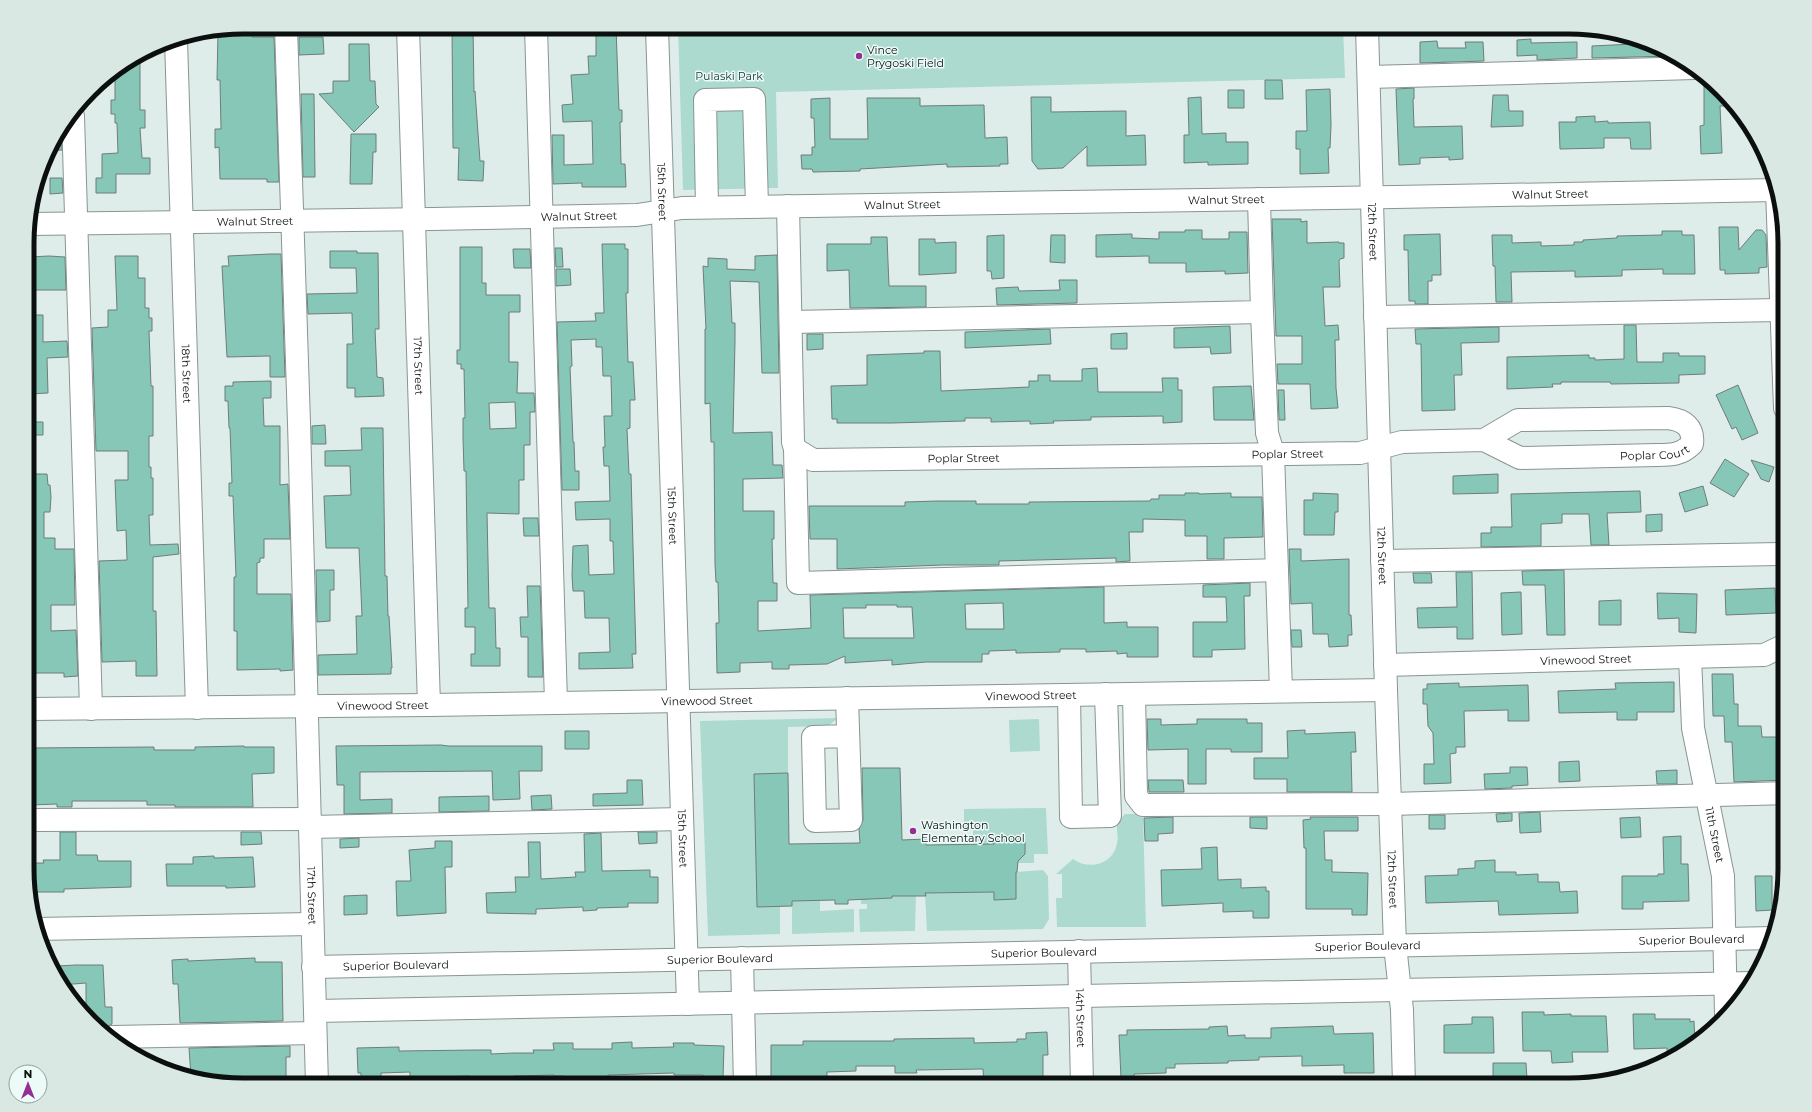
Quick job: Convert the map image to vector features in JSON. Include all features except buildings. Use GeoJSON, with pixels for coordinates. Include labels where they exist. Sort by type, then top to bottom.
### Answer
{"type":"FeatureCollection","features":[{"type":"Feature","properties":{"kind":"street","name":"17th Street"},"geometry":{"type":"LineString","coordinates":[[286,34],[306,638],[306,706],[317,1078]]}},
{"type":"Feature","properties":{"kind":"street","name":"17th Street"},"geometry":{"type":"LineString","coordinates":[[408,34],[429,705]]}},
{"type":"Feature","properties":{"kind":"street"},"geometry":{"type":"LineString","coordinates":[[536,34],[556,703]]}},
{"type":"Feature","properties":{"kind":"street","name":"15th Street"},"geometry":{"type":"LineString","coordinates":[[657,34],[688,1004]]}},
{"type":"Feature","properties":{"kind":"street","name":"12th Street"},"geometry":{"type":"LineString","coordinates":[[1367,34],[1385,664],[1395,945],[1402,1010],[1404,1078]]}},
{"type":"Feature","properties":{"kind":"street","name":"18th Street"},"geometry":{"type":"LineString","coordinates":[[176,45],[197,708]]}},
{"type":"Feature","properties":{"kind":"street"},"geometry":{"type":"LineString","coordinates":[[1369,77],[1684,68]]}},
{"type":"Feature","properties":{"kind":"street"},"geometry":{"type":"LineString","coordinates":[[707,207],[705,100],[747,99],[754,99],[757,206]]}},
{"type":"Feature","properties":{"kind":"street"},"geometry":{"type":"LineString","coordinates":[[73,121],[91,709]]}},
{"type":"Feature","properties":{"kind":"street","name":"Walnut Street"},"geometry":{"type":"LineString","coordinates":[[35,224],[644,215],[682,208],[757,206],[1372,198],[1771,190]]}},
{"type":"Feature","properties":{"kind":"street"},"geometry":{"type":"LineString","coordinates":[[1259,199],[1267,433],[1273,453],[1281,691]]}},
{"type":"Feature","properties":{"kind":"street"},"geometry":{"type":"LineString","coordinates":[[788,206],[793,442],[795,449],[798,583],[1277,570]]}},
{"type":"Feature","properties":{"kind":"street"},"geometry":{"type":"LineString","coordinates":[[1375,317],[1778,310]]}},
{"type":"Feature","properties":{"kind":"street"},"geometry":{"type":"LineString","coordinates":[[791,322],[1262,312]]}},
{"type":"Feature","properties":{"kind":"street","name":"Poplar Court"},"geometry":{"type":"LineString","coordinates":[[1379,447],[1402,442],[1484,440],[1520,458],[1675,455],[1686,450],[1692,444],[1693,439],[1692,430],[1686,423],[1677,419],[1668,418],[1518,420],[1484,440]]}},
{"type":"Feature","properties":{"kind":"street","name":"Poplar Street"},"geometry":{"type":"LineString","coordinates":[[795,449],[813,460],[1360,453],[1379,447]]}},
{"type":"Feature","properties":{"kind":"street"},"geometry":{"type":"LineString","coordinates":[[1382,561],[1778,554]]}},
{"type":"Feature","properties":{"kind":"street","name":"Vinewood Street"},"geometry":{"type":"LineString","coordinates":[[1385,664],[1764,655],[1778,648]]}},
{"type":"Feature","properties":{"kind":"street","name":"11th Street"},"geometry":{"type":"LineString","coordinates":[[1690,657],[1693,728],[1723,876],[1726,1007]]}},
{"type":"Feature","properties":{"kind":"street","name":"Vinewood Street"},"geometry":{"type":"LineString","coordinates":[[34,709],[429,705],[1386,690]]}},
{"type":"Feature","properties":{"kind":"street"},"geometry":{"type":"LineString","coordinates":[[1068,695],[1071,817],[1110,816],[1106,694]]}},
{"type":"Feature","properties":{"kind":"street"},"geometry":{"type":"LineString","coordinates":[[1134,694],[1136,796],[1143,805],[1390,804],[1778,793]]}},
{"type":"Feature","properties":{"kind":"street"},"geometry":{"type":"LineString","coordinates":[[847,698],[848,736]]}},
{"type":"Feature","properties":{"kind":"street"},"geometry":{"type":"LineString","coordinates":[[34,820],[310,823],[682,819]]}},
{"type":"Feature","properties":{"kind":"street"},"geometry":{"type":"LineString","coordinates":[[43,929],[312,924]]}},
{"type":"Feature","properties":{"kind":"street","name":"Superior Boulevard"},"geometry":{"type":"LineString","coordinates":[[313,967],[1766,938]]}},
{"type":"Feature","properties":{"kind":"street","name":"14th Street"},"geometry":{"type":"LineString","coordinates":[[1079,951],[1082,1078]]}},
{"type":"Feature","properties":{"kind":"street"},"geometry":{"type":"LineString","coordinates":[[742,958],[745,1078]]}},
{"type":"Feature","properties":{"kind":"street"},"geometry":{"type":"LineString","coordinates":[[315,1011],[1744,983]]}},
{"type":"Feature","properties":{"kind":"street"},"geometry":{"type":"LineString","coordinates":[[119,1037],[315,1033]]}},
{"type":"Feature","properties":{"kind":"green space","name":"Pulaski Park"},"geometry":{"type":"Polygon","coordinates":[[[678,34],[1343,34],[1345,78],[776,92],[778,188],[683,190],[678,34]]]}},
{"type":"Feature","properties":{"kind":"green space"},"geometry":{"type":"Polygon","coordinates":[[[838,718],[828,726],[788,727],[788,773],[755,774],[757,907],[780,906],[780,934],[708,936],[700,721],[838,718]]]}},
{"type":"Feature","properties":{"kind":"green space"},"geometry":{"type":"Polygon","coordinates":[[[1039,719],[1040,751],[1010,752],[1009,720],[1039,719]]]}},
{"type":"Feature","properties":{"kind":"green space"},"geometry":{"type":"Polygon","coordinates":[[[1046,808],[1048,854],[1034,854],[1034,863],[1018,863],[1016,858],[1021,858],[1025,854],[1025,842],[1021,838],[1016,838],[1015,836],[994,836],[994,844],[973,844],[973,830],[964,830],[964,809],[1046,808]]]}},
{"type":"Feature","properties":{"kind":"green space"},"geometry":{"type":"Polygon","coordinates":[[[1125,814],[1143,814],[1146,927],[1057,927],[1056,898],[1062,898],[1062,874],[1056,874],[1073,859],[1079,863],[1093,865],[1106,860],[1111,856],[1117,843],[1118,821],[1125,814]]]}},
{"type":"Feature","properties":{"kind":"green space"},"geometry":{"type":"Polygon","coordinates":[[[1043,870],[1048,876],[1049,919],[1043,929],[927,931],[925,893],[994,892],[994,900],[1016,899],[1016,872],[1043,870]]]}},
{"type":"Feature","properties":{"kind":"green space"},"geometry":{"type":"Polygon","coordinates":[[[892,893],[916,893],[915,931],[860,932],[859,909],[867,909],[867,904],[861,904],[861,899],[892,898],[892,893]]]}},
{"type":"Feature","properties":{"kind":"green space"},"geometry":{"type":"Polygon","coordinates":[[[820,900],[820,911],[854,909],[854,932],[792,934],[792,901],[820,900]]]}},
{"type":"Feature","properties":{"kind":"place","name":"Vince Prygoski Field"},"geometry":{"type":"Point","coordinates":[859,56]}},
{"type":"Feature","properties":{"kind":"place","name":"Washington Elementary School"},"geometry":{"type":"Point","coordinates":[913,831]}}]}
